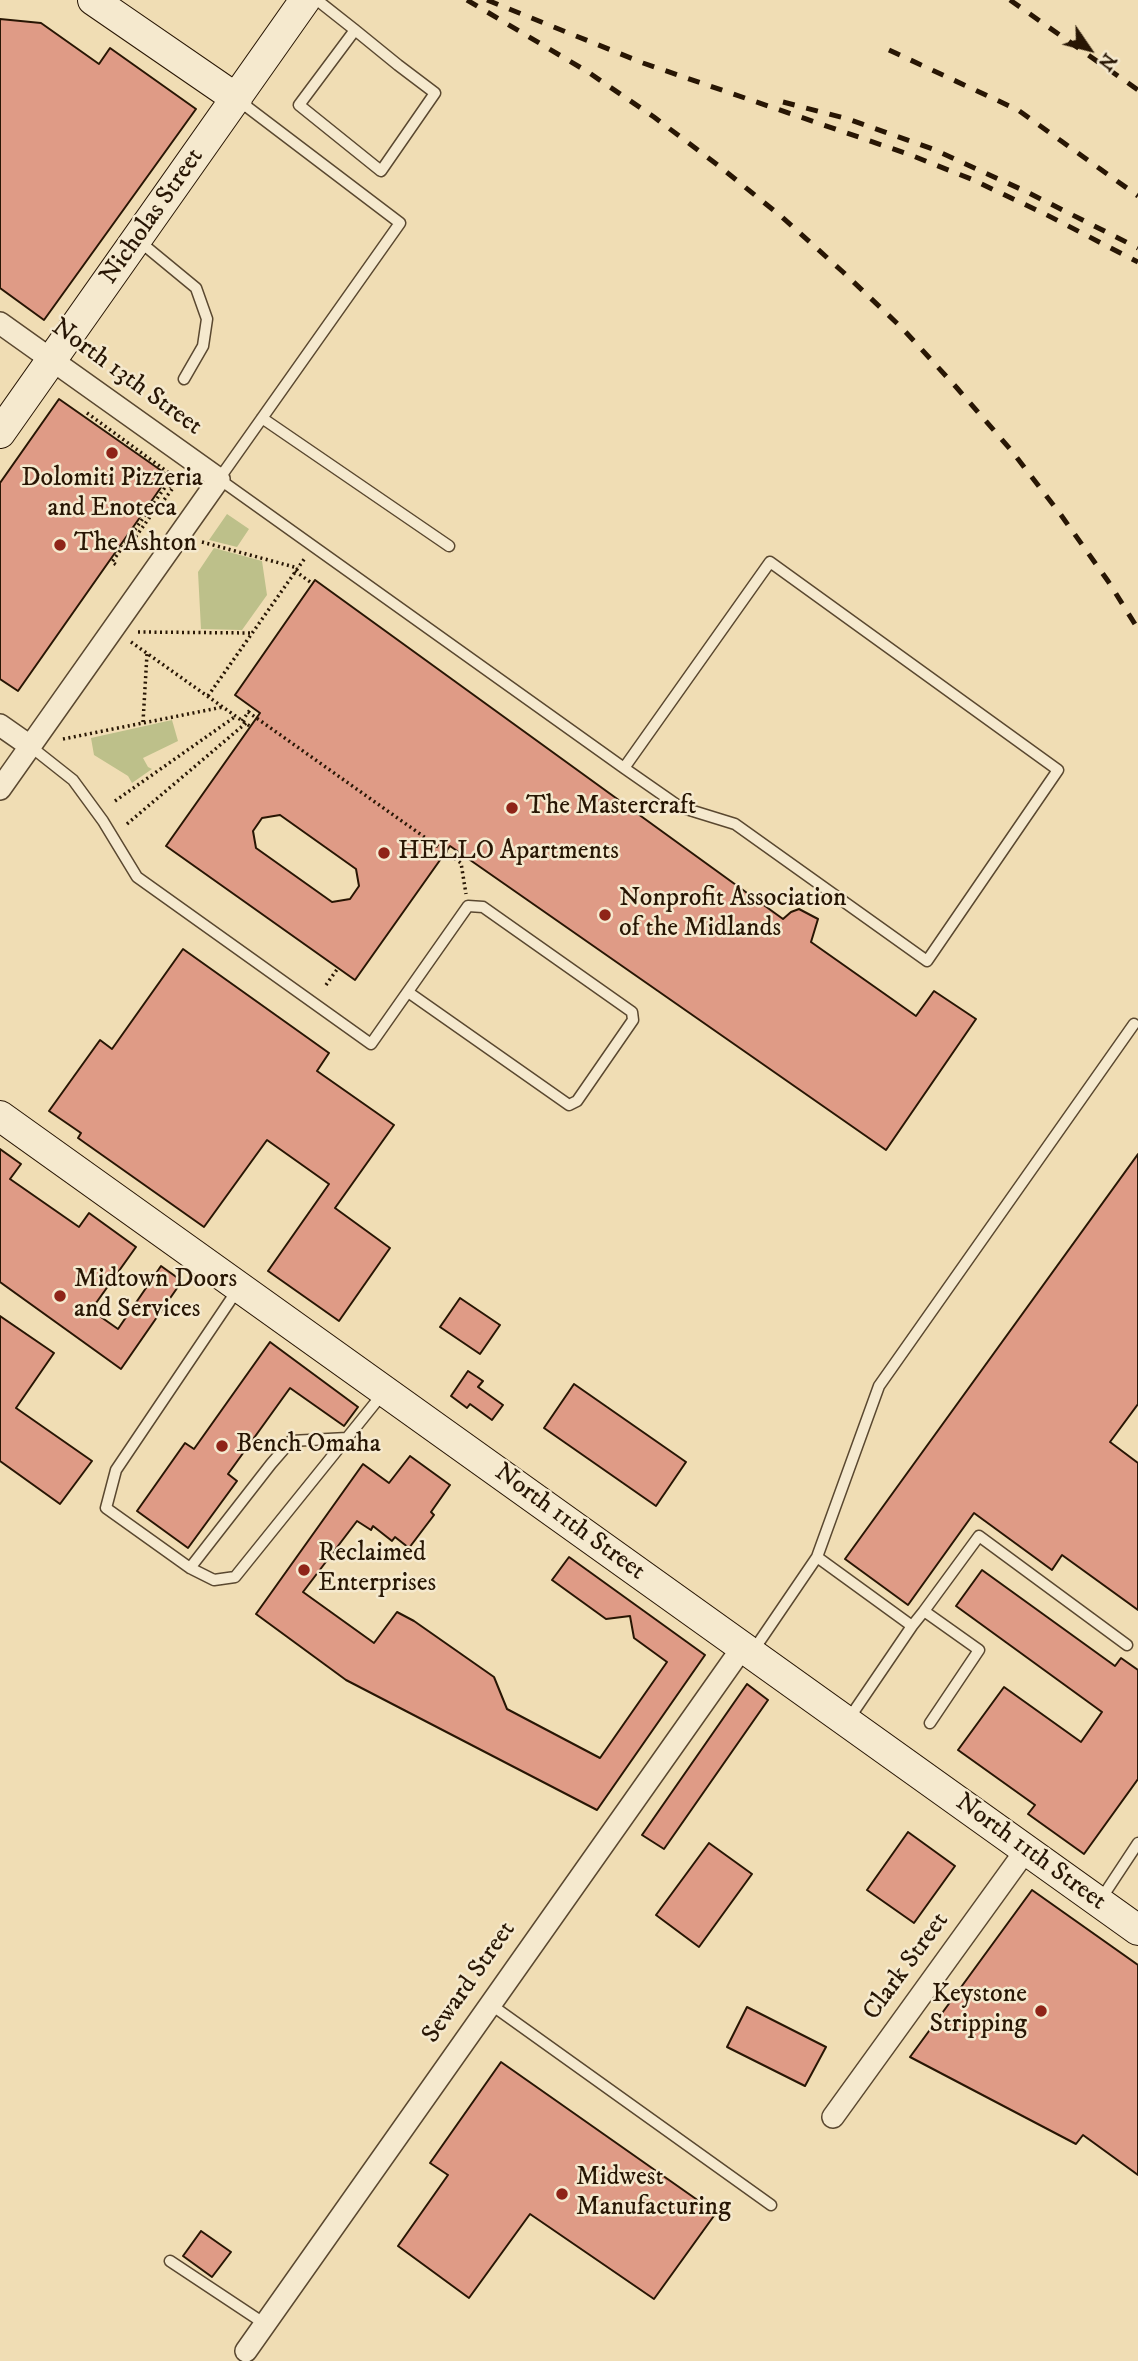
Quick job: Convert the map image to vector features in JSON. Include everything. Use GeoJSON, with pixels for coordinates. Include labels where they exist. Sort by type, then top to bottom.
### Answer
{"type":"FeatureCollection","features":[{"type":"Feature","properties":{"kind":"street"},"geometry":{"type":"LineString","coordinates":[[93,0],[237,99]]}},
{"type":"Feature","properties":{"kind":"street","name":"Nicholas Street"},"geometry":{"type":"LineString","coordinates":[[0,433],[305,0]]}},
{"type":"Feature","properties":{"kind":"street","name":"North 13th Street"},"geometry":{"type":"LineString","coordinates":[[0,323],[219,479]]}},
{"type":"Feature","properties":{"kind":"street"},"geometry":{"type":"LineString","coordinates":[[0,789],[219,479]]}},
{"type":"Feature","properties":{"kind":"street"},"geometry":{"type":"LineString","coordinates":[[0,725],[30,746]]}},
{"type":"Feature","properties":{"kind":"street","name":"North 11th Street"},"geometry":{"type":"LineString","coordinates":[[0,1116],[1138,1930]]}},
{"type":"Feature","properties":{"kind":"street","name":"Seward Street"},"geometry":{"type":"LineString","coordinates":[[246,2351],[490,2004],[747,1651]]}},
{"type":"Feature","properties":{"kind":"street","name":"Clark Street"},"geometry":{"type":"LineString","coordinates":[[833,2117],[1026,1850]]}},
{"type":"Feature","properties":{"kind":"lane"},"geometry":{"type":"LineString","coordinates":[[317,0],[435,93],[382,171],[299,105],[355,30]]}},
{"type":"Feature","properties":{"kind":"lane"},"geometry":{"type":"LineString","coordinates":[[237,99],[400,223],[219,479],[624,768],[680,807],[735,824],[927,961],[1058,770],[769,562],[624,768]]}},
{"type":"Feature","properties":{"kind":"lane"},"geometry":{"type":"LineString","coordinates":[[137,239],[196,288],[206,319],[203,346],[184,379]]}},
{"type":"Feature","properties":{"kind":"lane"},"geometry":{"type":"LineString","coordinates":[[262,418],[449,546]]}},
{"type":"Feature","properties":{"kind":"lane"},"geometry":{"type":"LineString","coordinates":[[30,746],[73,780],[103,821],[137,877],[371,1044],[468,906],[483,907],[632,1012],[633,1020],[577,1101],[569,1105],[408,992]]}},
{"type":"Feature","properties":{"kind":"lane"},"geometry":{"type":"LineString","coordinates":[[747,1651],[817,1557],[879,1386],[1134,1024]]}},
{"type":"Feature","properties":{"kind":"lane"},"geometry":{"type":"LineString","coordinates":[[239,1287],[116,1470],[107,1508],[190,1568],[214,1580],[235,1577],[385,1391]]}},
{"type":"Feature","properties":{"kind":"lane"},"geometry":{"type":"LineString","coordinates":[[190,1568],[291,1441],[346,1438]]}},
{"type":"Feature","properties":{"kind":"lane"},"geometry":{"type":"LineString","coordinates":[[846,1722],[912,1626],[979,1536],[1127,1644]]}},
{"type":"Feature","properties":{"kind":"lane"},"geometry":{"type":"LineString","coordinates":[[817,1557],[912,1626]]}},
{"type":"Feature","properties":{"kind":"lane"},"geometry":{"type":"LineString","coordinates":[[924,1611],[979,1650],[930,1723]]}},
{"type":"Feature","properties":{"kind":"lane"},"geometry":{"type":"LineString","coordinates":[[1099,1902],[1138,1843]]}},
{"type":"Feature","properties":{"kind":"lane"},"geometry":{"type":"LineString","coordinates":[[490,2004],[771,2205]]}},
{"type":"Feature","properties":{"kind":"lane"},"geometry":{"type":"LineString","coordinates":[[170,2261],[265,2324]]}},
{"type":"Feature","properties":{"kind":"path"},"geometry":{"type":"LineString","coordinates":[[87,413],[173,476],[112,562],[118,566]]}},
{"type":"Feature","properties":{"kind":"path"},"geometry":{"type":"LineString","coordinates":[[125,543],[129,546],[173,488],[167,485]]}},
{"type":"Feature","properties":{"kind":"path"},"geometry":{"type":"LineString","coordinates":[[161,504],[167,508]]}},
{"type":"Feature","properties":{"kind":"path"},"geometry":{"type":"LineString","coordinates":[[202,542],[297,570],[313,584]]}},
{"type":"Feature","properties":{"kind":"path"},"geometry":{"type":"LineString","coordinates":[[208,696],[306,556]]}},
{"type":"Feature","properties":{"kind":"path"},"geometry":{"type":"LineString","coordinates":[[138,632],[252,633]]}},
{"type":"Feature","properties":{"kind":"path"},"geometry":{"type":"LineString","coordinates":[[131,642],[251,727]]}},
{"type":"Feature","properties":{"kind":"path"},"geometry":{"type":"LineString","coordinates":[[143,722],[147,653]]}},
{"type":"Feature","properties":{"kind":"path"},"geometry":{"type":"LineString","coordinates":[[63,738],[223,708]]}},
{"type":"Feature","properties":{"kind":"path"},"geometry":{"type":"LineString","coordinates":[[127,824],[244,722],[250,709],[461,863],[468,906]]}},
{"type":"Feature","properties":{"kind":"path"},"geometry":{"type":"LineString","coordinates":[[115,801],[236,716]]}},
{"type":"Feature","properties":{"kind":"path"},"geometry":{"type":"LineString","coordinates":[[326,985],[338,968]]}},
{"type":"Feature","properties":{"kind":"green space"},"geometry":{"type":"Polygon","coordinates":[[[227,514],[249,529],[237,547],[209,540],[227,514]]]}},
{"type":"Feature","properties":{"kind":"green space"},"geometry":{"type":"Polygon","coordinates":[[[214,548],[262,561],[267,595],[242,630],[201,629],[198,572],[214,548]]]}},
{"type":"Feature","properties":{"kind":"green space"},"geometry":{"type":"Polygon","coordinates":[[[172,720],[178,741],[143,758],[152,769],[132,783],[128,776],[94,755],[91,738],[172,720]]]}},
{"type":"Feature","properties":{"kind":"building"},"geometry":{"type":"Polygon","coordinates":[[[0,19],[41,23],[99,64],[110,48],[196,109],[44,320],[0,288],[0,19]]]}},
{"type":"Feature","properties":{"kind":"building","name":"The Ashton"},"geometry":{"type":"Polygon","coordinates":[[[59,399],[169,476],[18,691],[0,679],[0,483],[59,399]]]}},
{"type":"Feature","properties":{"kind":"building","name":"The Mastercraft"},"geometry":{"type":"Polygon","coordinates":[[[315,580],[783,919],[799,909],[818,919],[811,942],[916,1016],[934,991],[976,1019],[886,1150],[450,846],[355,980],[166,846],[260,713],[235,695],[315,580]],[[280,815],[262,818],[253,831],[256,848],[332,902],[350,899],[359,886],[356,869],[280,815]]]}},
{"type":"Feature","properties":{"kind":"building"},"geometry":{"type":"Polygon","coordinates":[[[183,949],[329,1053],[317,1071],[394,1125],[335,1208],[390,1248],[339,1321],[268,1271],[329,1184],[267,1140],[204,1227],[78,1138],[81,1133],[49,1111],[100,1040],[112,1049],[183,949]]]}},
{"type":"Feature","properties":{"kind":"building","name":"Midtown Doors and Services"},"geometry":{"type":"Polygon","coordinates":[[[0,1149],[21,1164],[10,1179],[79,1227],[89,1213],[136,1247],[91,1310],[118,1329],[161,1266],[182,1281],[121,1369],[0,1282],[0,1149]]]}},
{"type":"Feature","properties":{"kind":"building"},"geometry":{"type":"Polygon","coordinates":[[[1138,1154],[1138,1404],[1110,1442],[1138,1463],[1138,1610],[1062,1555],[1052,1570],[974,1513],[908,1605],[845,1559],[1138,1154]]]}},
{"type":"Feature","properties":{"kind":"building"},"geometry":{"type":"Polygon","coordinates":[[[460,1298],[500,1325],[480,1354],[440,1327],[460,1298]]]}},
{"type":"Feature","properties":{"kind":"building"},"geometry":{"type":"Polygon","coordinates":[[[0,1316],[54,1353],[16,1408],[92,1461],[60,1504],[0,1461],[0,1316]]]}},
{"type":"Feature","properties":{"kind":"building","name":"Bench Omaha"},"geometry":{"type":"Polygon","coordinates":[[[270,1342],[358,1407],[344,1426],[290,1388],[228,1474],[237,1481],[188,1548],[137,1511],[185,1443],[194,1449],[270,1342]]]}},
{"type":"Feature","properties":{"kind":"building"},"geometry":{"type":"Polygon","coordinates":[[[468,1371],[483,1381],[478,1387],[503,1405],[492,1420],[470,1404],[467,1408],[451,1396],[468,1371]]]}},
{"type":"Feature","properties":{"kind":"building"},"geometry":{"type":"Polygon","coordinates":[[[574,1384],[686,1462],[656,1506],[544,1428],[574,1384]]]}},
{"type":"Feature","properties":{"kind":"building"},"geometry":{"type":"Polygon","coordinates":[[[410,1456],[450,1485],[431,1512],[434,1515],[409,1548],[395,1537],[392,1541],[373,1526],[371,1530],[357,1521],[303,1592],[374,1643],[397,1612],[494,1677],[507,1709],[600,1758],[667,1662],[634,1638],[630,1616],[606,1619],[552,1580],[569,1557],[705,1655],[597,1810],[346,1680],[256,1614],[363,1464],[389,1483],[410,1456]]]}},
{"type":"Feature","properties":{"kind":"building"},"geometry":{"type":"Polygon","coordinates":[[[982,1570],[1115,1666],[1121,1658],[1138,1670],[1138,1779],[1084,1854],[1028,1814],[1035,1805],[958,1750],[1004,1687],[1081,1742],[1102,1712],[956,1606],[982,1570]]]}},
{"type":"Feature","properties":{"kind":"building"},"geometry":{"type":"Polygon","coordinates":[[[747,1684],[768,1700],[664,1849],[642,1835],[747,1684]]]}},
{"type":"Feature","properties":{"kind":"building"},"geometry":{"type":"Polygon","coordinates":[[[908,1832],[955,1866],[914,1923],[867,1890],[908,1832]]]}},
{"type":"Feature","properties":{"kind":"building"},"geometry":{"type":"Polygon","coordinates":[[[709,1843],[752,1874],[699,1947],[656,1915],[709,1843]]]}},
{"type":"Feature","properties":{"kind":"building","name":"Keystone Stripping"},"geometry":{"type":"Polygon","coordinates":[[[1032,1890],[1138,1965],[1138,2175],[1083,2135],[1076,2144],[910,2057],[1032,1890]]]}},
{"type":"Feature","properties":{"kind":"building"},"geometry":{"type":"Polygon","coordinates":[[[747,2007],[826,2047],[805,2086],[727,2047],[747,2007]]]}},
{"type":"Feature","properties":{"kind":"building","name":"Midwest Manufacturing"},"geometry":{"type":"Polygon","coordinates":[[[501,2062],[716,2213],[654,2299],[530,2214],[469,2298],[398,2246],[448,2175],[430,2163],[501,2062]]]}},
{"type":"Feature","properties":{"kind":"building"},"geometry":{"type":"Polygon","coordinates":[[[201,2231],[231,2252],[212,2277],[183,2256],[201,2231]]]}},
{"type":"Feature","properties":{"kind":"railway"},"geometry":{"type":"LineString","coordinates":[[467,0],[588,72],[654,117],[782,217],[843,272],[902,328],[1011,450],[1108,581],[1138,629]]}},
{"type":"Feature","properties":{"kind":"railway"},"geometry":{"type":"LineString","coordinates":[[487,0],[643,63],[908,154],[971,179],[1138,262]]}},
{"type":"Feature","properties":{"kind":"railway"},"geometry":{"type":"LineString","coordinates":[[1010,0],[1138,90]]}},
{"type":"Feature","properties":{"kind":"railway"},"geometry":{"type":"LineString","coordinates":[[889,50],[1018,110],[1138,196]]}},
{"type":"Feature","properties":{"kind":"railway"},"geometry":{"type":"LineString","coordinates":[[783,102],[848,119],[933,149],[1027,192],[1138,248]]}},
{"type":"Feature","properties":{"kind":"place","name":"Dolomiti Pizzeria and Enoteca"},"geometry":{"type":"Point","coordinates":[112,453]}},
{"type":"Feature","properties":{"kind":"place","name":"The Ashton"},"geometry":{"type":"Point","coordinates":[60,545]}},
{"type":"Feature","properties":{"kind":"place","name":"The Mastercraft"},"geometry":{"type":"Point","coordinates":[512,808]}},
{"type":"Feature","properties":{"kind":"place","name":"HELLO Apartments"},"geometry":{"type":"Point","coordinates":[384,853]}},
{"type":"Feature","properties":{"kind":"place","name":"Nonprofit Association of the Midlands"},"geometry":{"type":"Point","coordinates":[605,915]}},
{"type":"Feature","properties":{"kind":"place","name":"Midtown Doors and Services"},"geometry":{"type":"Point","coordinates":[60,1296]}},
{"type":"Feature","properties":{"kind":"place","name":"Bench Omaha"},"geometry":{"type":"Point","coordinates":[222,1446]}},
{"type":"Feature","properties":{"kind":"place","name":"Reclaimed Enterprises"},"geometry":{"type":"Point","coordinates":[304,1570]}},
{"type":"Feature","properties":{"kind":"place","name":"Keystone Stripping"},"geometry":{"type":"Point","coordinates":[1041,2011]}},
{"type":"Feature","properties":{"kind":"place","name":"Midwest Manufacturing"},"geometry":{"type":"Point","coordinates":[562,2194]}}]}
